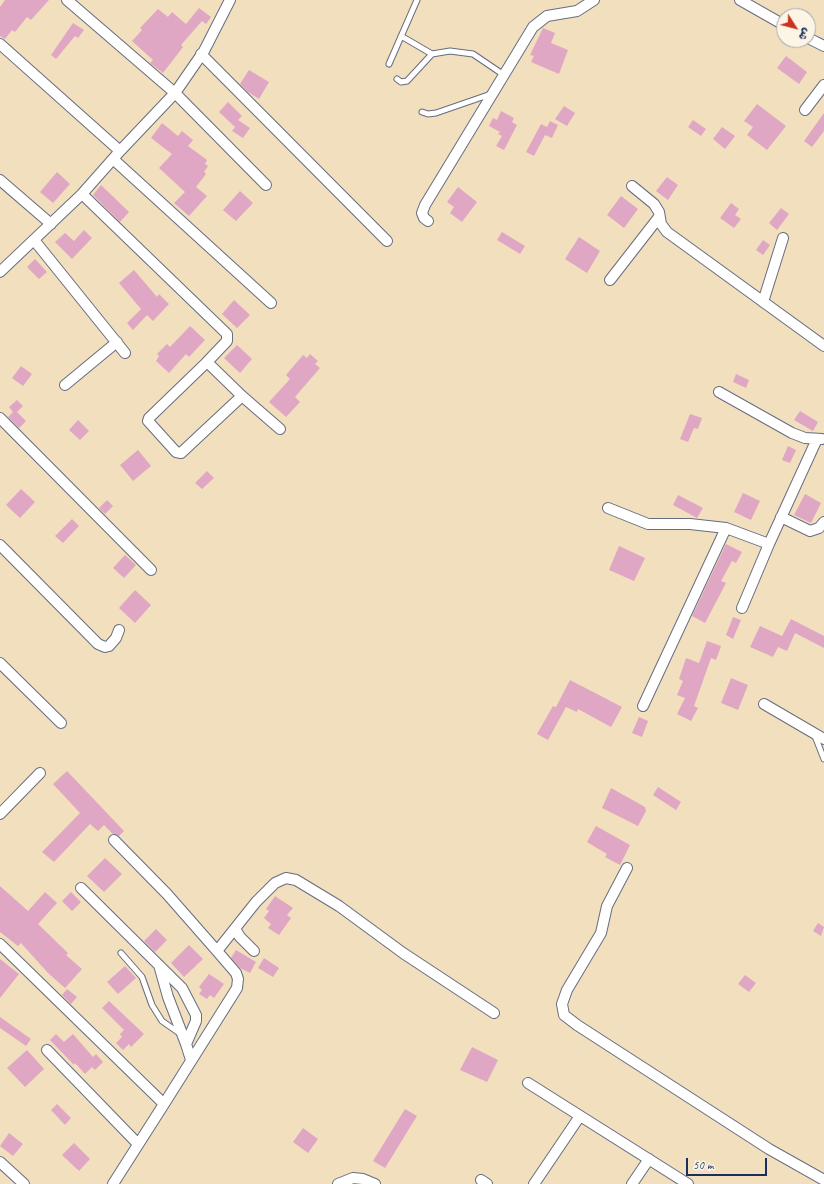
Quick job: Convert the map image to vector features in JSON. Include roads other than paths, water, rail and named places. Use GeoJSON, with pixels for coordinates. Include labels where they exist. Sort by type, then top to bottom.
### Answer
{"type":"FeatureCollection","features":[{"type":"Feature","properties":{"kind":"street"},"geometry":{"type":"LineString","coordinates":[[67,0],[175,93],[266,185]]}},
{"type":"Feature","properties":{"kind":"street"},"geometry":{"type":"LineString","coordinates":[[0,272],[82,194],[120,150],[175,93],[201,54],[230,0]]}},
{"type":"Feature","properties":{"kind":"street"},"geometry":{"type":"LineString","coordinates":[[428,221],[424,218],[422,213],[425,205],[533,27],[540,19],[552,14],[578,11],[594,0]]}},
{"type":"Feature","properties":{"kind":"street"},"geometry":{"type":"LineString","coordinates":[[740,0],[776,20]]}},
{"type":"Feature","properties":{"kind":"street"},"geometry":{"type":"LineString","coordinates":[[0,44],[120,150]]}},
{"type":"Feature","properties":{"kind":"street"},"geometry":{"type":"LineString","coordinates":[[201,54],[387,241]]}},
{"type":"Feature","properties":{"kind":"street"},"geometry":{"type":"LineString","coordinates":[[805,110],[824,85]]}},
{"type":"Feature","properties":{"kind":"street"},"geometry":{"type":"LineString","coordinates":[[113,159],[271,303]]}},
{"type":"Feature","properties":{"kind":"street"},"geometry":{"type":"LineString","coordinates":[[0,180],[51,224]]}},
{"type":"Feature","properties":{"kind":"street"},"geometry":{"type":"LineString","coordinates":[[632,186],[654,204],[667,232],[824,346]]}},
{"type":"Feature","properties":{"kind":"street"},"geometry":{"type":"LineString","coordinates":[[82,194],[227,334],[227,341],[149,418],[148,421],[176,452],[181,453],[242,396]]}},
{"type":"Feature","properties":{"kind":"street"},"geometry":{"type":"LineString","coordinates":[[610,280],[659,216]]}},
{"type":"Feature","properties":{"kind":"street"},"geometry":{"type":"LineString","coordinates":[[763,302],[783,238]]}},
{"type":"Feature","properties":{"kind":"street"},"geometry":{"type":"LineString","coordinates":[[34,240],[126,353]]}},
{"type":"Feature","properties":{"kind":"street"},"geometry":{"type":"LineString","coordinates":[[65,385],[116,342]]}},
{"type":"Feature","properties":{"kind":"street"},"geometry":{"type":"LineString","coordinates":[[207,362],[242,396],[280,429]]}},
{"type":"Feature","properties":{"kind":"street"},"geometry":{"type":"LineString","coordinates":[[719,392],[792,433],[821,439],[781,517],[742,608]]}},
{"type":"Feature","properties":{"kind":"street"},"geometry":{"type":"LineString","coordinates":[[0,418],[152,570]]}},
{"type":"Feature","properties":{"kind":"street"},"geometry":{"type":"LineString","coordinates":[[608,508],[648,524],[690,524],[726,528],[769,544]]}},
{"type":"Feature","properties":{"kind":"street"},"geometry":{"type":"LineString","coordinates":[[781,517],[810,531],[819,528],[824,522]]}},
{"type":"Feature","properties":{"kind":"street"},"geometry":{"type":"LineString","coordinates":[[644,706],[726,528]]}},
{"type":"Feature","properties":{"kind":"street"},"geometry":{"type":"LineString","coordinates":[[0,545],[98,644],[105,647],[109,646],[116,638],[119,630]]}},
{"type":"Feature","properties":{"kind":"street"},"geometry":{"type":"LineString","coordinates":[[1,667],[61,723]]}},
{"type":"Feature","properties":{"kind":"street"},"geometry":{"type":"LineString","coordinates":[[764,704],[824,739]]}},
{"type":"Feature","properties":{"kind":"street"},"geometry":{"type":"LineString","coordinates":[[0,814],[40,773]]}},
{"type":"Feature","properties":{"kind":"street"},"geometry":{"type":"LineString","coordinates":[[113,1184],[237,988],[238,979],[236,973],[167,894],[114,840]]}},
{"type":"Feature","properties":{"kind":"street"},"geometry":{"type":"LineString","coordinates":[[627,868],[607,906],[601,933],[567,990],[562,1004],[564,1015],[577,1025],[769,1149],[824,1180]]}},
{"type":"Feature","properties":{"kind":"street"},"geometry":{"type":"LineString","coordinates":[[217,951],[256,902],[275,883],[286,878],[296,880],[339,906],[403,953],[494,1013]]}},
{"type":"Feature","properties":{"kind":"street"},"geometry":{"type":"LineString","coordinates":[[81,888],[182,988],[196,1015],[196,1021],[184,1040]]}},
{"type":"Feature","properties":{"kind":"street"},"geometry":{"type":"LineString","coordinates":[[235,929],[240,937],[254,951]]}},
{"type":"Feature","properties":{"kind":"street"},"geometry":{"type":"LineString","coordinates":[[2,949],[164,1104]]}},
{"type":"Feature","properties":{"kind":"street"},"geometry":{"type":"LineString","coordinates":[[159,965],[168,997],[191,1060]]}},
{"type":"Feature","properties":{"kind":"street"},"geometry":{"type":"LineString","coordinates":[[47,1050],[138,1144]]}},
{"type":"Feature","properties":{"kind":"street"},"geometry":{"type":"LineString","coordinates":[[528,1083],[688,1184]]}},
{"type":"Feature","properties":{"kind":"street"},"geometry":{"type":"LineString","coordinates":[[534,1184],[580,1116]]}},
{"type":"Feature","properties":{"kind":"street"},"geometry":{"type":"LineString","coordinates":[[632,1184],[649,1160]]}},
{"type":"Feature","properties":{"kind":"street"},"geometry":{"type":"LineString","coordinates":[[0,1162],[24,1184]]}},
{"type":"Feature","properties":{"kind":"street"},"geometry":{"type":"LineString","coordinates":[[338,1184],[353,1178],[363,1179],[375,1184]]}},
{"type":"Feature","properties":{"kind":"lane"},"geometry":{"type":"LineString","coordinates":[[389,64],[417,0]]}},
{"type":"Feature","properties":{"kind":"lane"},"geometry":{"type":"LineString","coordinates":[[401,36],[432,54]]}},
{"type":"Feature","properties":{"kind":"lane"},"geometry":{"type":"LineString","coordinates":[[397,79],[401,82],[407,82],[432,54],[450,51],[472,54],[504,75]]}},
{"type":"Feature","properties":{"kind":"lane"},"geometry":{"type":"LineString","coordinates":[[422,112],[428,114],[436,112],[492,94]]}},
{"type":"Feature","properties":{"kind":"lane"},"geometry":{"type":"LineString","coordinates":[[813,733],[824,759]]}},
{"type":"Feature","properties":{"kind":"lane"},"geometry":{"type":"LineString","coordinates":[[121,953],[142,977],[152,1005],[162,1021],[184,1040]]}}]}
